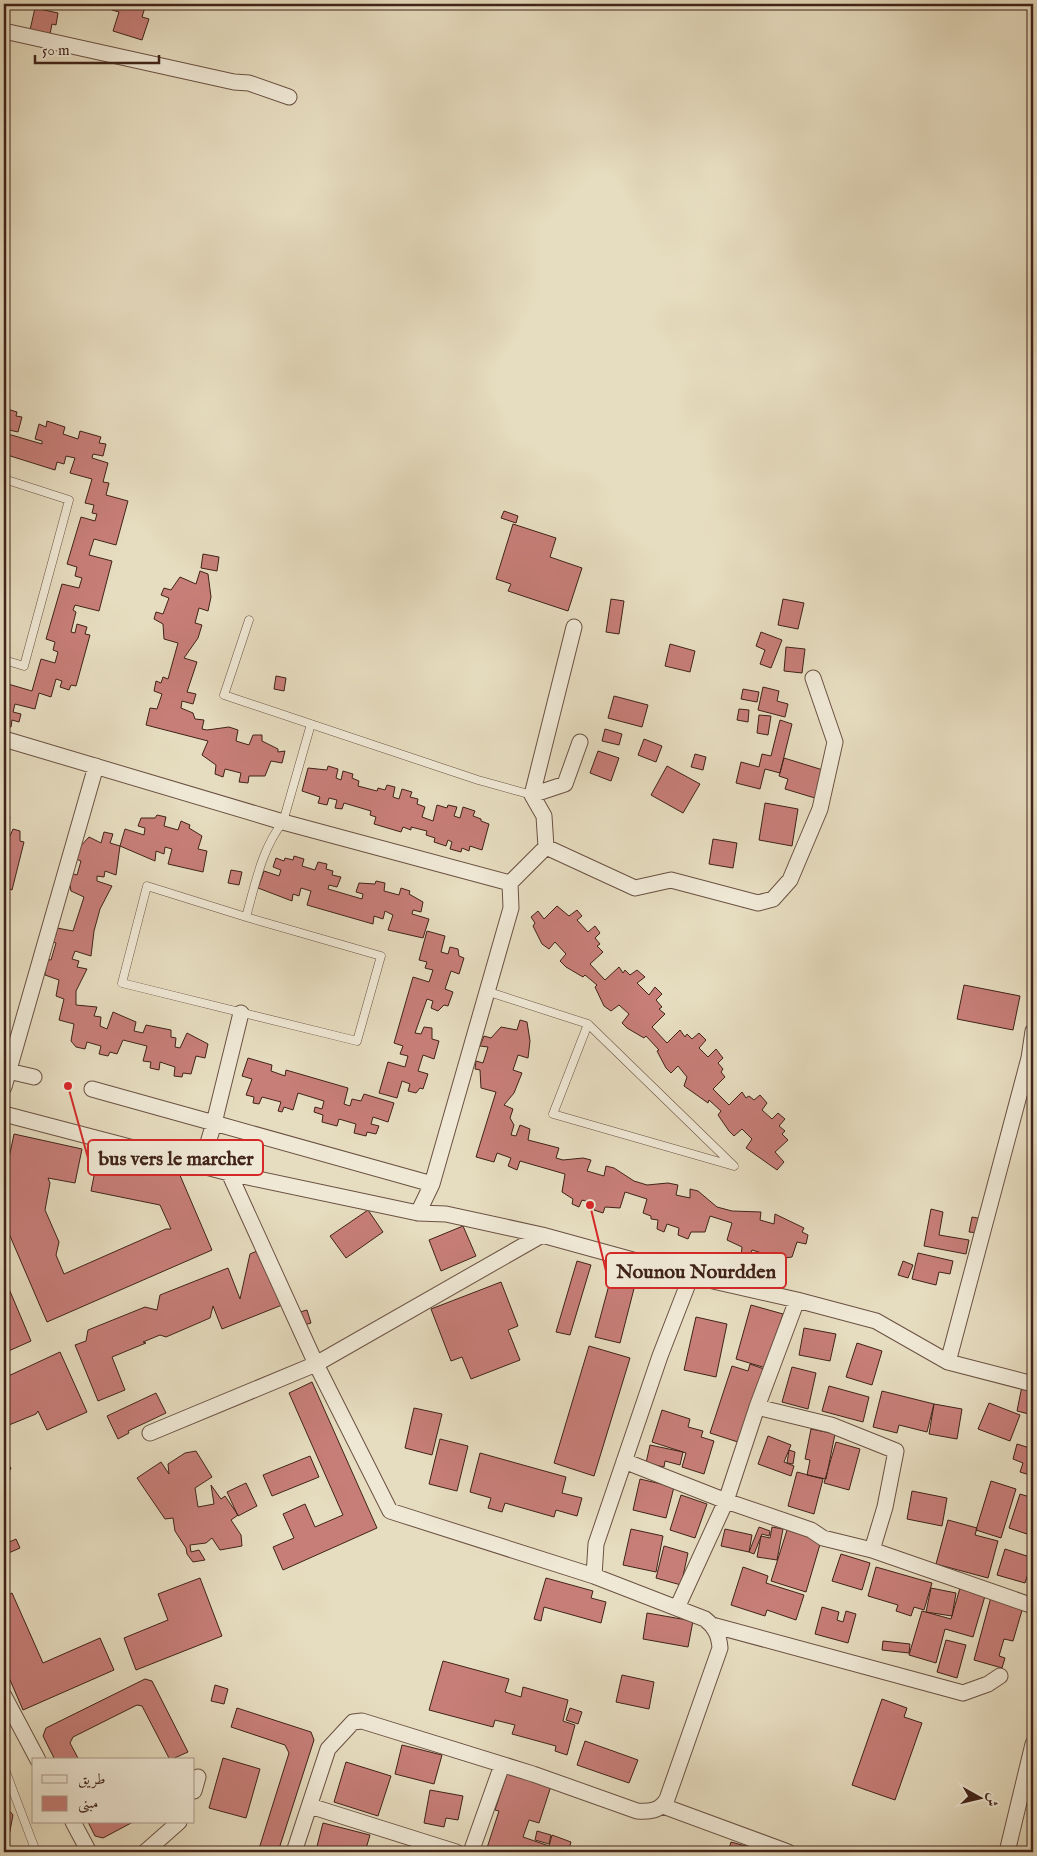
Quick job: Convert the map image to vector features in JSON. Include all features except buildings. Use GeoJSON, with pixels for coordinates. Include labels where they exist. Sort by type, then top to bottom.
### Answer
{"type":"FeatureCollection","features":[{"type":"Feature","properties":{"kind":"street"},"geometry":{"type":"LineString","coordinates":[[4,32],[234,82],[249,83],[290,97]]}},
{"type":"Feature","properties":{"kind":"street"},"geometry":{"type":"LineString","coordinates":[[418,1213],[432,1184],[511,908],[510,883],[546,846],[544,816],[532,794],[574,627]]}},
{"type":"Feature","properties":{"kind":"street"},"geometry":{"type":"LineString","coordinates":[[546,846],[634,888],[671,880],[758,902],[773,899],[790,880],[820,809],[836,742],[814,678]]}},
{"type":"Feature","properties":{"kind":"street"},"geometry":{"type":"LineString","coordinates":[[4,739],[284,822],[510,883]]}},
{"type":"Feature","properties":{"kind":"street"},"geometry":{"type":"LineString","coordinates":[[532,794],[565,784],[580,742]]}},
{"type":"Feature","properties":{"kind":"street"},"geometry":{"type":"LineString","coordinates":[[4,1087],[96,766]]}},
{"type":"Feature","properties":{"kind":"street"},"geometry":{"type":"LineString","coordinates":[[201,1166],[242,1013]]}},
{"type":"Feature","properties":{"kind":"street"},"geometry":{"type":"LineString","coordinates":[[948,1362],[1029,1058],[1033,1031]]}},
{"type":"Feature","properties":{"kind":"street"},"geometry":{"type":"LineString","coordinates":[[8,1071],[34,1077]]}},
{"type":"Feature","properties":{"kind":"street"},"geometry":{"type":"LineString","coordinates":[[92,1089],[432,1184]]}},
{"type":"Feature","properties":{"kind":"street"},"geometry":{"type":"LineString","coordinates":[[4,1114],[229,1173],[418,1213],[446,1214],[542,1235],[691,1276],[797,1300],[876,1321],[948,1362],[1033,1384]]}},
{"type":"Feature","properties":{"kind":"street"},"geometry":{"type":"LineString","coordinates":[[229,1173],[316,1364],[390,1512],[594,1576],[705,1619],[712,1624],[963,1692],[988,1684],[1000,1676]]}},
{"type":"Feature","properties":{"kind":"street"},"geometry":{"type":"LineString","coordinates":[[150,1433],[316,1364],[542,1235]]}},
{"type":"Feature","properties":{"kind":"street"},"geometry":{"type":"LineString","coordinates":[[594,1576],[596,1544],[660,1356],[691,1276]]}},
{"type":"Feature","properties":{"kind":"street"},"geometry":{"type":"LineString","coordinates":[[677,1608],[726,1501],[757,1407],[797,1300]]}},
{"type":"Feature","properties":{"kind":"street"},"geometry":{"type":"LineString","coordinates":[[757,1407],[831,1425],[896,1450],[885,1507],[872,1550]]}},
{"type":"Feature","properties":{"kind":"street"},"geometry":{"type":"LineString","coordinates":[[624,1461],[726,1501],[811,1530],[823,1538],[872,1550],[1033,1606]]}},
{"type":"Feature","properties":{"kind":"street"},"geometry":{"type":"LineString","coordinates":[[294,1852],[328,1749],[353,1722],[362,1721],[533,1774],[637,1811],[647,1812],[663,1806],[720,1648],[719,1639],[712,1624]]}},
{"type":"Feature","properties":{"kind":"street"},"geometry":{"type":"LineString","coordinates":[[4,1696],[37,1758]]}},
{"type":"Feature","properties":{"kind":"street"},"geometry":{"type":"LineString","coordinates":[[1007,1852],[1033,1744]]}},
{"type":"Feature","properties":{"kind":"street"},"geometry":{"type":"LineString","coordinates":[[472,1852],[502,1765]]}},
{"type":"Feature","properties":{"kind":"street"},"geometry":{"type":"LineString","coordinates":[[310,1806],[456,1852]]}},
{"type":"Feature","properties":{"kind":"street"},"geometry":{"type":"LineString","coordinates":[[663,1806],[788,1852]]}},
{"type":"Feature","properties":{"kind":"street"},"geometry":{"type":"LineString","coordinates":[[74,1824],[89,1852]]}},
{"type":"Feature","properties":{"kind":"street"},"geometry":{"type":"LineString","coordinates":[[145,1852],[177,1824]]}},
{"type":"Feature","properties":{"kind":"lane"},"geometry":{"type":"LineString","coordinates":[[4,479],[69,500],[24,666],[4,660]]}},
{"type":"Feature","properties":{"kind":"lane"},"geometry":{"type":"LineString","coordinates":[[249,620],[224,694],[478,780],[532,794]]}},
{"type":"Feature","properties":{"kind":"lane"},"geometry":{"type":"LineString","coordinates":[[246,917],[259,872],[274,833],[284,822],[311,724]]}},
{"type":"Feature","properties":{"kind":"lane"},"geometry":{"type":"LineString","coordinates":[[147,886],[246,917],[381,956],[357,1042],[122,983],[147,886]]}},
{"type":"Feature","properties":{"kind":"lane"},"geometry":{"type":"LineString","coordinates":[[486,991],[588,1024],[734,1166],[553,1114],[588,1024]]}},
{"type":"Feature","properties":{"kind":"lane"},"geometry":{"type":"LineString","coordinates":[[4,1767],[35,1849],[34,1852]]}},
{"type":"Feature","properties":{"kind":"place","name":"bus vers le marcher"},"geometry":{"type":"Point","coordinates":[68,1086]}},
{"type":"Feature","properties":{"kind":"place","name":"Nounou Nourdden"},"geometry":{"type":"Point","coordinates":[590,1205]}}]}
